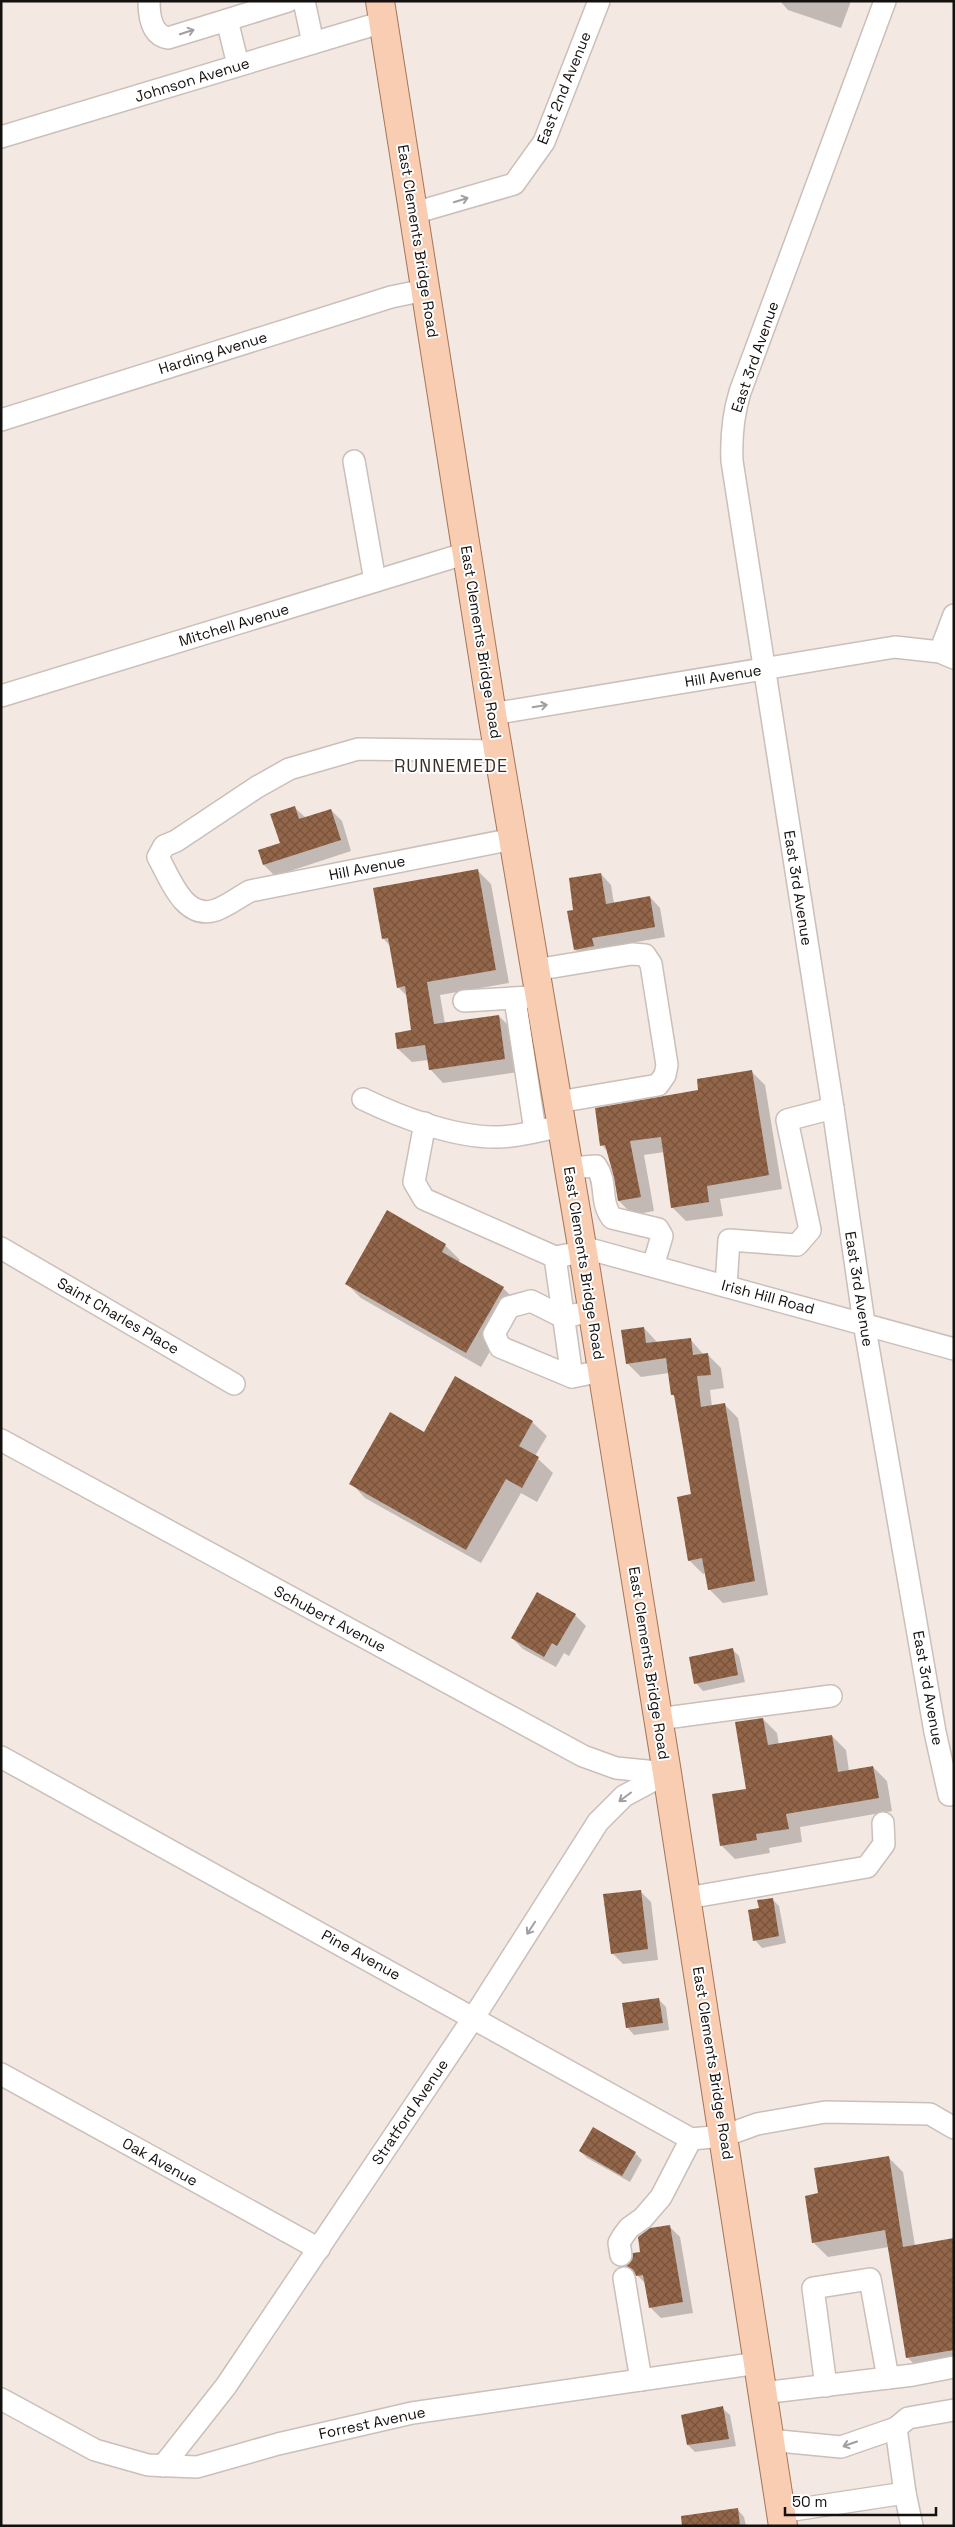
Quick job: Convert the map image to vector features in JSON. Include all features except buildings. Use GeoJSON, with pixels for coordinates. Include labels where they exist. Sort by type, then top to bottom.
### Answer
{"type":"FeatureCollection","features":[{"type":"Feature","properties":{"kind":"main road","name":"East Clements Bridge Road"},"geometry":{"type":"LineString","coordinates":[[381,11],[513,839],[530,989],[560,1114],[583,1249],[687,1898],[782,2519]]}},
{"type":"Feature","properties":{"kind":"street"},"geometry":{"type":"LineString","coordinates":[[149,1],[153,29],[163,37],[168,38],[288,1]]}},
{"type":"Feature","properties":{"kind":"street"},"geometry":{"type":"LineString","coordinates":[[304,1],[313,43]]}},
{"type":"Feature","properties":{"kind":"street","name":"East 2nd Avenue"},"geometry":{"type":"LineString","coordinates":[[414,213],[514,184],[544,142],[599,1]]}},
{"type":"Feature","properties":{"kind":"street","name":"East 3rd Avenue"},"geometry":{"type":"LineString","coordinates":[[885,1],[734,410],[732,461],[833,1108],[864,1323],[936,1732],[949,1795]]}},
{"type":"Feature","properties":{"kind":"street","name":"Johnson Avenue"},"geometry":{"type":"LineString","coordinates":[[1,138],[313,43],[381,11]]}},
{"type":"Feature","properties":{"kind":"street"},"geometry":{"type":"LineString","coordinates":[[226,20],[238,66]]}},
{"type":"Feature","properties":{"kind":"street","name":"Harding Avenue"},"geometry":{"type":"LineString","coordinates":[[1,420],[390,297],[425,290]]}},
{"type":"Feature","properties":{"kind":"street"},"geometry":{"type":"LineString","coordinates":[[354,461],[375,581]]}},
{"type":"Feature","properties":{"kind":"street","name":"Mitchell Avenue"},"geometry":{"type":"LineString","coordinates":[[1,696],[467,553]]}},
{"type":"Feature","properties":{"kind":"street"},"geometry":{"type":"LineString","coordinates":[[947,655],[954,615]]}},
{"type":"Feature","properties":{"kind":"street","name":"Hill Avenue"},"geometry":{"type":"LineString","coordinates":[[492,714],[895,647],[947,655]]}},
{"type":"Feature","properties":{"kind":"street","name":"Hill Avenue"},"geometry":{"type":"LineString","coordinates":[[498,751],[358,749],[289,769],[257,787],[176,841],[164,846],[158,857],[183,901],[197,911],[214,910],[250,891],[513,839]]}},
{"type":"Feature","properties":{"kind":"street"},"geometry":{"type":"LineString","coordinates":[[363,1098],[403,1118],[463,1133],[498,1137],[535,1131],[560,1114],[658,1085],[665,1075],[667,1065],[650,964],[645,955],[632,954],[530,989],[464,1001]]}},
{"type":"Feature","properties":{"kind":"street"},"geometry":{"type":"LineString","coordinates":[[530,989],[535,1131]]}},
{"type":"Feature","properties":{"kind":"street"},"geometry":{"type":"LineString","coordinates":[[726,1286],[729,1240],[797,1245],[810,1230],[787,1120],[833,1108]]}},
{"type":"Feature","properties":{"kind":"street"},"geometry":{"type":"LineString","coordinates":[[425,1123],[414,1182],[424,1198],[555,1257],[583,1249]]}},
{"type":"Feature","properties":{"kind":"street"},"geometry":{"type":"LineString","coordinates":[[569,1168],[596,1166],[602,1174],[605,1208],[612,1218],[658,1228],[662,1236],[653,1266]]}},
{"type":"Feature","properties":{"kind":"street","name":"Saint Charles Place"},"geometry":{"type":"LineString","coordinates":[[1,1248],[234,1384]]}},
{"type":"Feature","properties":{"kind":"street","name":"Irish Hill Road"},"geometry":{"type":"LineString","coordinates":[[583,1249],[653,1266],[954,1349]]}},
{"type":"Feature","properties":{"kind":"street"},"geometry":{"type":"LineString","coordinates":[[555,1257],[572,1377]]}},
{"type":"Feature","properties":{"kind":"street"},"geometry":{"type":"LineString","coordinates":[[593,1311],[563,1317],[531,1301],[509,1307],[494,1334],[500,1347],[572,1377],[602,1371]]}},
{"type":"Feature","properties":{"kind":"street","name":"Schubert Avenue"},"geometry":{"type":"LineString","coordinates":[[1,1440],[583,1756],[616,1768],[667,1773]]}},
{"type":"Feature","properties":{"kind":"street"},"geometry":{"type":"LineString","coordinates":[[658,1719],[831,1696]]}},
{"type":"Feature","properties":{"kind":"street","name":"Pine Avenue"},"geometry":{"type":"LineString","coordinates":[[1,1757],[691,2138]]}},
{"type":"Feature","properties":{"kind":"street","name":"Stratford Avenue"},"geometry":{"type":"LineString","coordinates":[[163,2466],[226,2386],[319,2249],[474,2017],[598,1822],[624,1796],[667,1773]]}},
{"type":"Feature","properties":{"kind":"street"},"geometry":{"type":"LineString","coordinates":[[687,1898],[867,1867],[884,1844],[884,1823]]}},
{"type":"Feature","properties":{"kind":"street","name":"Oak Avenue"},"geometry":{"type":"LineString","coordinates":[[1,2074],[319,2249]]}},
{"type":"Feature","properties":{"kind":"street"},"geometry":{"type":"LineString","coordinates":[[620,2255],[619,2243],[623,2236],[629,2228],[643,2218],[661,2197],[691,2138],[724,2136],[757,2124],[825,2112],[930,2114],[954,2128]]}},
{"type":"Feature","properties":{"kind":"street"},"geometry":{"type":"LineString","coordinates":[[624,2278],[641,2380]]}},
{"type":"Feature","properties":{"kind":"street"},"geometry":{"type":"LineString","coordinates":[[826,2386],[813,2288],[870,2279],[888,2378]]}},
{"type":"Feature","properties":{"kind":"street","name":"Forrest Avenue"},"geometry":{"type":"LineString","coordinates":[[1,2398],[95,2450],[148,2465],[196,2467],[278,2444],[412,2413],[758,2363]]}},
{"type":"Feature","properties":{"kind":"street"},"geometry":{"type":"LineString","coordinates":[[762,2393],[888,2378],[954,2367]]}},
{"type":"Feature","properties":{"kind":"street"},"geometry":{"type":"LineString","coordinates":[[769,2440],[841,2447],[896,2428],[908,2418],[954,2410]]}},
{"type":"Feature","properties":{"kind":"street"},"geometry":{"type":"LineString","coordinates":[[896,2428],[905,2493],[912,2526]]}},
{"type":"Feature","properties":{"kind":"street"},"geometry":{"type":"LineString","coordinates":[[782,2519],[905,2493]]}},
{"type":"Feature","properties":{"kind":"district","name":"RUNNEMEDE"},"geometry":{"type":"Point","coordinates":[451,766]}}]}
